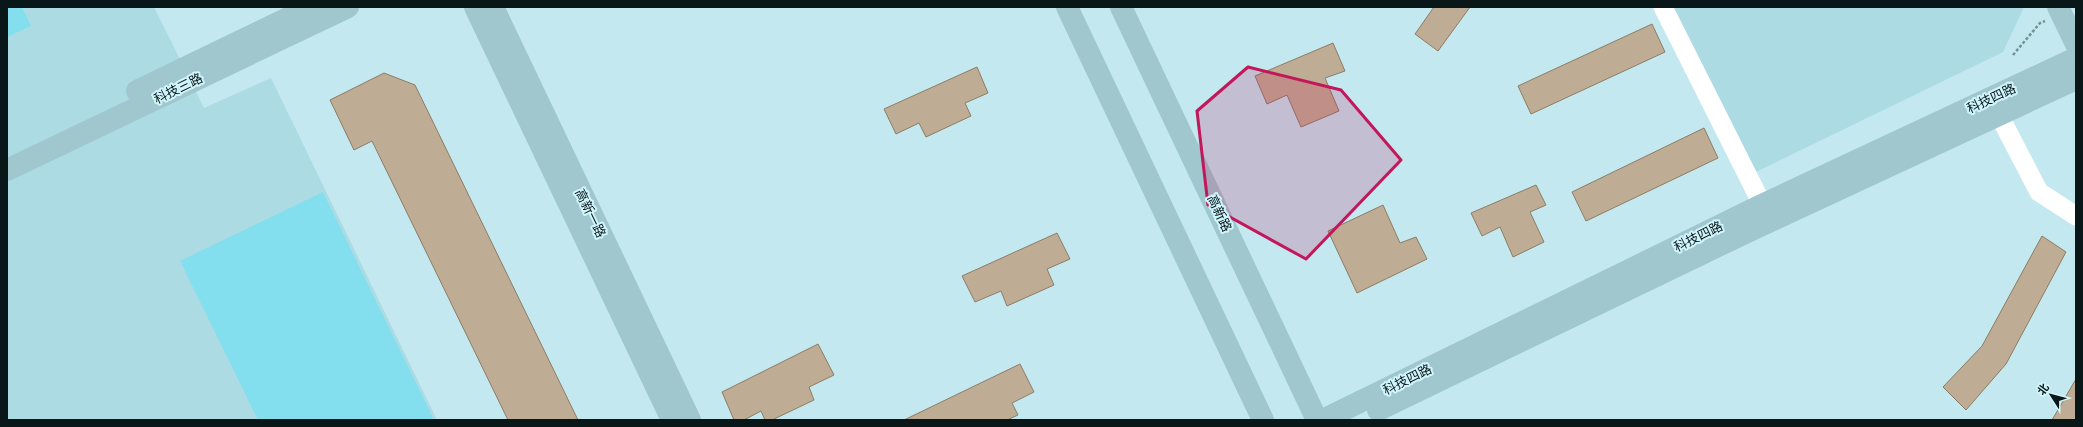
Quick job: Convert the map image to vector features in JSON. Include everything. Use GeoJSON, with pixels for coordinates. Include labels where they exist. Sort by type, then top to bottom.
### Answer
{"type":"FeatureCollection","features":[{"type":"Feature","properties":{"kind":"street","name":"科技三路"},"geometry":{"type":"LineString","coordinates":[[7,154],[311,7]]}},
{"type":"Feature","properties":{"kind":"street","name":"科技三路"},"geometry":{"type":"LineString","coordinates":[[7,170],[348,7]]}},
{"type":"Feature","properties":{"kind":"street","name":"高新一路"},"geometry":{"type":"LineString","coordinates":[[475,7],[672,420]]}},
{"type":"Feature","properties":{"kind":"street","name":"高新一路"},"geometry":{"type":"LineString","coordinates":[[493,7],[690,420]]}},
{"type":"Feature","properties":{"kind":"street"},"geometry":{"type":"LineString","coordinates":[[1067,7],[1263,420]]}},
{"type":"Feature","properties":{"kind":"street","name":"高新路"},"geometry":{"type":"LineString","coordinates":[[1121,7],[1317,420]]}},
{"type":"Feature","properties":{"kind":"street"},"geometry":{"type":"LineString","coordinates":[[1663,7],[1767,213]]}},
{"type":"Feature","properties":{"kind":"street"},"geometry":{"type":"LineString","coordinates":[[2058,7],[2076,44]]}},
{"type":"Feature","properties":{"kind":"street","name":"科技四路"},"geometry":{"type":"LineString","coordinates":[[1357,420],[2076,58]]}},
{"type":"Feature","properties":{"kind":"street","name":"科技四路"},"geometry":{"type":"LineString","coordinates":[[1323,420],[1767,213],[1999,115],[2076,79]]}},
{"type":"Feature","properties":{"kind":"street"},"geometry":{"type":"LineString","coordinates":[[1999,115],[2039,192],[2076,216]]}},
{"type":"Feature","properties":{"kind":"path"},"geometry":{"type":"LineString","coordinates":[[2013,55],[2040,23]]}},
{"type":"Feature","properties":{"kind":"highlighted area"},"geometry":{"type":"Polygon","coordinates":[[[1248,67],[1341,90],[1401,160],[1306,259],[1208,205],[1197,111],[1248,67]]]}},
{"type":"Feature","properties":{"kind":"shaded area"},"geometry":{"type":"Polygon","coordinates":[[[7,7],[154,7],[204,108],[271,78],[437,420],[7,420],[7,7]]]}},
{"type":"Feature","properties":{"kind":"shaded area"},"geometry":{"type":"Polygon","coordinates":[[[7,7],[22,7],[31,26],[7,37],[7,7]]]}},
{"type":"Feature","properties":{"kind":"shaded area"},"geometry":{"type":"Polygon","coordinates":[[[1673,7],[2024,7],[2003,52],[1756,172],[1673,7]]]}},
{"type":"Feature","properties":{"kind":"shaded area"},"geometry":{"type":"Polygon","coordinates":[[[323,192],[434,420],[258,420],[180,261],[323,192]]]}},
{"type":"Feature","properties":{"kind":"building"},"geometry":{"type":"Polygon","coordinates":[[[1434,7],[1470,7],[1438,51],[1415,34],[1434,7]]]}},
{"type":"Feature","properties":{"kind":"building"},"geometry":{"type":"Polygon","coordinates":[[[1652,24],[1665,52],[1531,114],[1518,86],[1652,24]]]}},
{"type":"Feature","properties":{"kind":"building"},"geometry":{"type":"Polygon","coordinates":[[[1333,43],[1345,71],[1325,78],[1339,111],[1301,127],[1287,95],[1267,104],[1255,76],[1333,43]]]}},
{"type":"Feature","properties":{"kind":"building"},"geometry":{"type":"Polygon","coordinates":[[[977,67],[988,93],[965,103],[971,116],[926,137],[919,123],[896,134],[884,109],[977,67]]]}},
{"type":"Feature","properties":{"kind":"building"},"geometry":{"type":"Polygon","coordinates":[[[384,73],[415,85],[578,420],[508,420],[372,141],[354,150],[330,100],[384,73]]]}},
{"type":"Feature","properties":{"kind":"building"},"geometry":{"type":"Polygon","coordinates":[[[1704,128],[1718,158],[1586,221],[1572,192],[1704,128]]]}},
{"type":"Feature","properties":{"kind":"building"},"geometry":{"type":"Polygon","coordinates":[[[1536,185],[1546,205],[1530,212],[1544,242],[1513,257],[1500,227],[1482,236],[1471,213],[1536,185]]]}},
{"type":"Feature","properties":{"kind":"building"},"geometry":{"type":"Polygon","coordinates":[[[1383,205],[1400,243],[1416,237],[1427,259],[1357,293],[1328,231],[1383,205]]]}},
{"type":"Feature","properties":{"kind":"building"},"geometry":{"type":"Polygon","coordinates":[[[1057,233],[1070,259],[1047,269],[1054,285],[1007,306],[1001,291],[975,302],[962,276],[1057,233]]]}},
{"type":"Feature","properties":{"kind":"building"},"geometry":{"type":"Polygon","coordinates":[[[2042,236],[2066,252],[2006,364],[1966,410],[1943,387],[1982,346],[2042,236]]]}},
{"type":"Feature","properties":{"kind":"building"},"geometry":{"type":"Polygon","coordinates":[[[818,344],[834,375],[809,387],[814,400],[772,420],[765,420],[761,411],[744,420],[734,420],[722,392],[818,344]]]}},
{"type":"Feature","properties":{"kind":"building"},"geometry":{"type":"Polygon","coordinates":[[[1020,364],[1034,392],[1012,403],[1018,415],[1007,420],[904,420],[1020,364]]]}},
{"type":"Feature","properties":{"kind":"building"},"geometry":{"type":"Polygon","coordinates":[[[2076,379],[2076,420],[2052,420],[2076,379]]]}}]}
